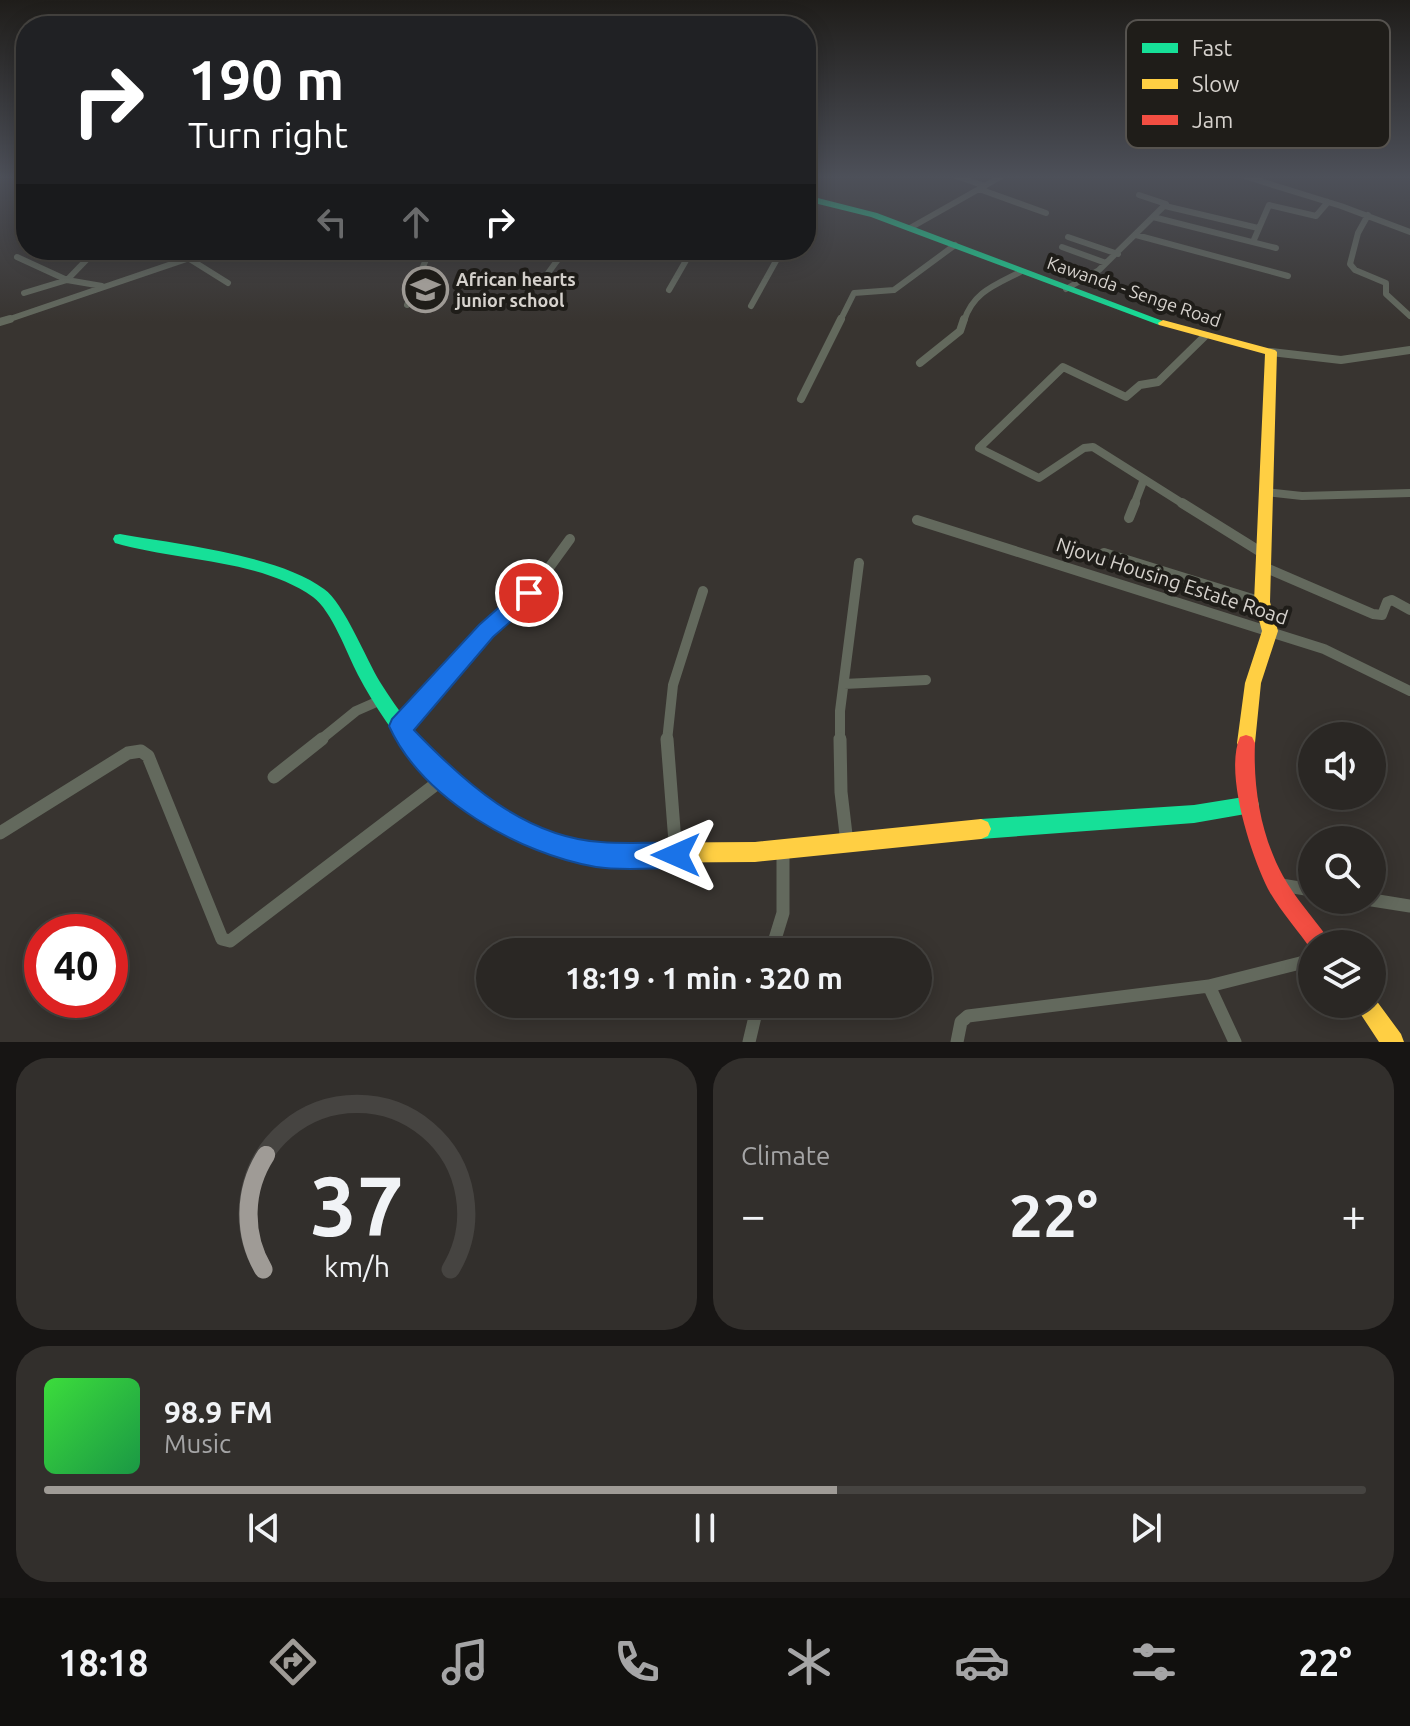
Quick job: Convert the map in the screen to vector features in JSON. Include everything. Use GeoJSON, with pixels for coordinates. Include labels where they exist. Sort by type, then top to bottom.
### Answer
{"type":"FeatureCollection","features":[{"type":"Feature","properties":{"kind":"street","name":"Kawanda - Senge Road"},"geometry":{"type":"LineString","coordinates":[[896,225],[1204,337],[1271,352]]}},
{"type":"Feature","properties":{"kind":"street"},"geometry":{"type":"LineString","coordinates":[[910,228],[916,225]]}},
{"type":"Feature","properties":{"kind":"street"},"geometry":{"type":"LineString","coordinates":[[1066,289],[1118,254],[1146,225]]}},
{"type":"Feature","properties":{"kind":"street"},"geometry":{"type":"LineString","coordinates":[[1184,225],[1276,248]]}},
{"type":"Feature","properties":{"kind":"street"},"geometry":{"type":"LineString","coordinates":[[1244,225],[1258,228]]}},
{"type":"Feature","properties":{"kind":"street"},"geometry":{"type":"LineString","coordinates":[[1253,242],[1260,225]]}},
{"type":"Feature","properties":{"kind":"street"},"geometry":{"type":"LineString","coordinates":[[1363,225],[1350,264],[1355,270],[1386,283],[1386,294],[1410,316]]}},
{"type":"Feature","properties":{"kind":"street"},"geometry":{"type":"LineString","coordinates":[[1136,235],[1288,276]]}},
{"type":"Feature","properties":{"kind":"street"},"geometry":{"type":"LineString","coordinates":[[1068,237],[1118,254]]}},
{"type":"Feature","properties":{"kind":"street"},"geometry":{"type":"LineString","coordinates":[[801,399],[854,293],[894,290],[955,245]]}},
{"type":"Feature","properties":{"kind":"street"},"geometry":{"type":"LineString","coordinates":[[1062,247],[1106,263]]}},
{"type":"Feature","properties":{"kind":"street"},"geometry":{"type":"LineString","coordinates":[[24,260],[67,280],[106,286]]}},
{"type":"Feature","properties":{"kind":"street"},"geometry":{"type":"LineString","coordinates":[[24,293],[67,280],[86,260]]}},
{"type":"Feature","properties":{"kind":"street"},"geometry":{"type":"LineString","coordinates":[[0,322],[182,260]]}},
{"type":"Feature","properties":{"kind":"street"},"geometry":{"type":"LineString","coordinates":[[191,260],[228,283]]}},
{"type":"Feature","properties":{"kind":"street"},"geometry":{"type":"LineString","coordinates":[[407,305],[426,260]]}},
{"type":"Feature","properties":{"kind":"street"},"geometry":{"type":"LineString","coordinates":[[540,284],[558,260]]}},
{"type":"Feature","properties":{"kind":"street"},"geometry":{"type":"LineString","coordinates":[[669,290],[686,260]]}},
{"type":"Feature","properties":{"kind":"street"},"geometry":{"type":"LineString","coordinates":[[751,306],[776,260]]}},
{"type":"Feature","properties":{"kind":"street"},"geometry":{"type":"LineString","coordinates":[[920,363],[960,331],[969,305],[977,295],[1020,272]]}},
{"type":"Feature","properties":{"kind":"street"},"geometry":{"type":"LineString","coordinates":[[1204,337],[1158,382],[1140,385],[1126,397],[1063,367],[979,448],[1039,478],[1091,446],[1264,560],[1373,614],[1382,615],[1387,602],[1392,600],[1410,610]]}},
{"type":"Feature","properties":{"kind":"street"},"geometry":{"type":"LineString","coordinates":[[1310,930],[1277,884],[1257,838],[1244,760],[1253,683],[1270,631],[1262,602],[1271,352],[1301,359],[1355,361],[1410,350]]}},
{"type":"Feature","properties":{"kind":"street"},"geometry":{"type":"LineString","coordinates":[[1129,518],[1144,479]]}},
{"type":"Feature","properties":{"kind":"street"},"geometry":{"type":"LineString","coordinates":[[1266,492],[1302,496],[1410,493]]}},
{"type":"Feature","properties":{"kind":"street","name":"Njovu Housing Estate Road"},"geometry":{"type":"LineString","coordinates":[[917,520],[1324,649],[1410,691]]}},
{"type":"Feature","properties":{"kind":"street"},"geometry":{"type":"LineString","coordinates":[[120,539],[271,571],[322,594],[381,700],[406,737],[444,778],[494,817],[545,843],[599,855],[676,855],[783,849],[1028,825],[1194,814],[1250,805]]}},
{"type":"Feature","properties":{"kind":"street"},"geometry":{"type":"LineString","coordinates":[[400,726],[486,631],[535,587],[570,539]]}},
{"type":"Feature","properties":{"kind":"street"},"geometry":{"type":"LineString","coordinates":[[1104,553],[1262,602]]}},
{"type":"Feature","properties":{"kind":"street"},"geometry":{"type":"LineString","coordinates":[[847,843],[839,759],[841,693],[859,563]]}},
{"type":"Feature","properties":{"kind":"street"},"geometry":{"type":"LineString","coordinates":[[676,855],[667,728],[669,701],[703,591]]}},
{"type":"Feature","properties":{"kind":"street"},"geometry":{"type":"LineString","coordinates":[[844,684],[926,680]]}},
{"type":"Feature","properties":{"kind":"street"},"geometry":{"type":"LineString","coordinates":[[274,777],[356,711],[381,700]]}},
{"type":"Feature","properties":{"kind":"street"},"geometry":{"type":"LineString","coordinates":[[0,833],[128,753],[136,749],[142,751],[148,756],[222,939],[230,941],[444,778]]}},
{"type":"Feature","properties":{"kind":"street"},"geometry":{"type":"LineString","coordinates":[[775,938],[783,913],[783,849]]}},
{"type":"Feature","properties":{"kind":"street"},"geometry":{"type":"LineString","coordinates":[[1277,884],[1298,888]]}},
{"type":"Feature","properties":{"kind":"street"},"geometry":{"type":"LineString","coordinates":[[1386,902],[1410,906]]}},
{"type":"Feature","properties":{"kind":"street"},"geometry":{"type":"LineString","coordinates":[[957,1042],[961,1022],[968,1016],[1209,986],[1298,964]]}},
{"type":"Feature","properties":{"kind":"street"},"geometry":{"type":"LineString","coordinates":[[1209,986],[1235,1042]]}},
{"type":"Feature","properties":{"kind":"street"},"geometry":{"type":"LineString","coordinates":[[749,1042],[755,1018]]}},
{"type":"Feature","properties":{"kind":"street"},"geometry":{"type":"LineString","coordinates":[[1375,1018],[1393,1042]]}},
{"type":"Feature","properties":{"kind":"traffic: fast"},"geometry":{"type":"LineString","coordinates":[[900,225],[1163,323]]}},
{"type":"Feature","properties":{"kind":"traffic: fast"},"geometry":{"type":"LineString","coordinates":[[120,539],[250,565],[299,582],[319,593],[336,617],[384,704],[433,765],[462,793],[494,817],[528,836],[563,848],[601,853]]}},
{"type":"Feature","properties":{"kind":"traffic: fast"},"geometry":{"type":"LineString","coordinates":[[981,829],[1194,814],[1250,805]]}},
{"type":"Feature","properties":{"kind":"traffic: slow"},"geometry":{"type":"LineString","coordinates":[[1163,323],[1271,352],[1262,602],[1270,631],[1253,683],[1246,743]]}},
{"type":"Feature","properties":{"kind":"traffic: slow"},"geometry":{"type":"LineString","coordinates":[[601,853],[755,852],[981,829]]}},
{"type":"Feature","properties":{"kind":"traffic: slow"},"geometry":{"type":"LineString","coordinates":[[1375,1018],[1393,1042]]}},
{"type":"Feature","properties":{"kind":"traffic: jam"},"geometry":{"type":"LineString","coordinates":[[1246,743],[1248,797],[1262,850],[1276,883],[1310,930]]}},
{"type":"Feature","properties":{"kind":"place","name":"African hearts junior school"},"geometry":{"type":"Point","coordinates":[425,290]}},
{"type":"Feature","properties":{"kind":"route"},"geometry":{"type":"LineString","coordinates":[[529,593],[486,631],[400,726],[406,737],[444,778],[494,817],[545,843],[599,855],[676,855]]}}]}
